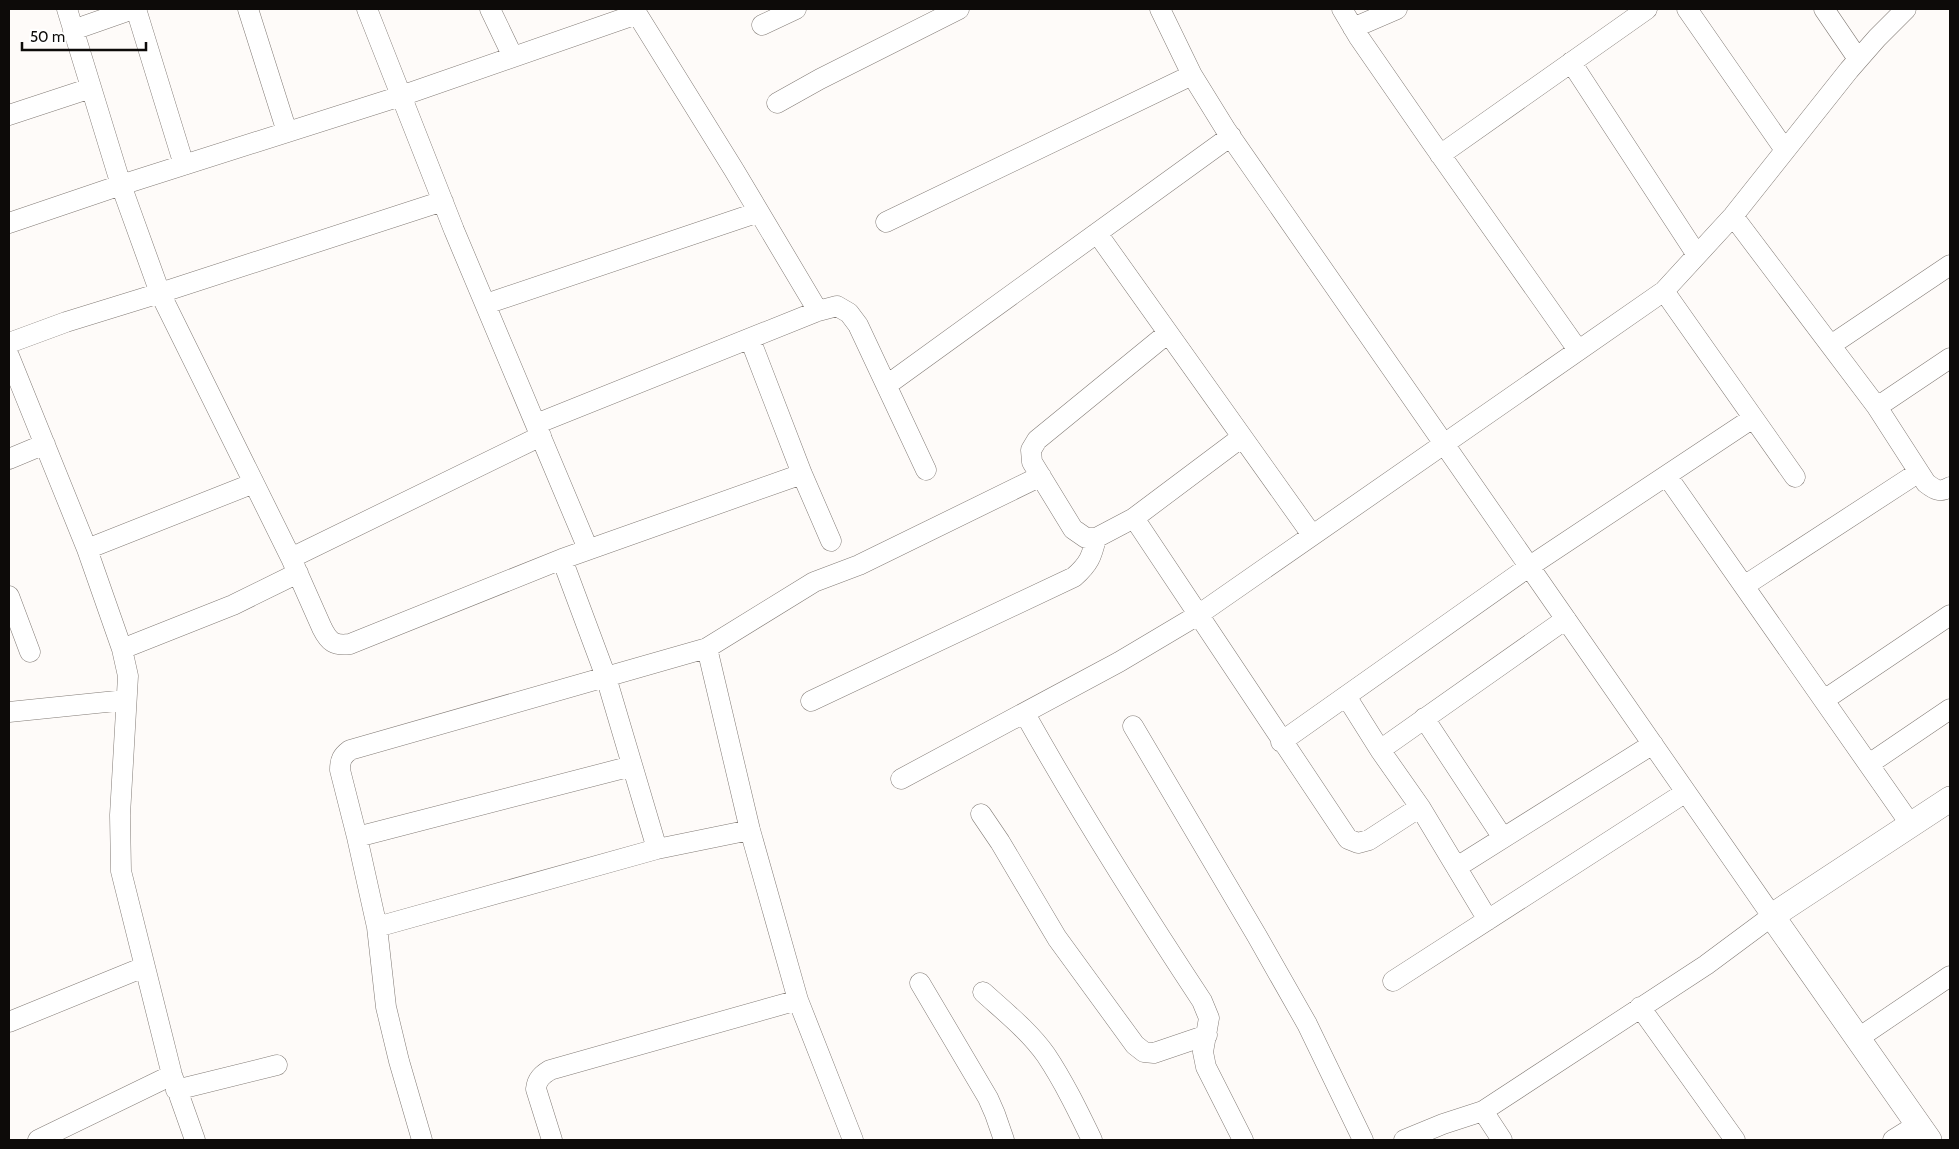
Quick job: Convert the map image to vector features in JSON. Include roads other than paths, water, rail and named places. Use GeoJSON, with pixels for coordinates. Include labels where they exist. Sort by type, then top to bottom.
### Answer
{"type":"FeatureCollection","features":[{"type":"Feature","properties":{"kind":"street"},"geometry":{"type":"LineString","coordinates":[[67,9],[121,185],[160,293],[294,565],[327,638],[339,646],[350,644],[588,549],[802,474]]}},
{"type":"Feature","properties":{"kind":"street"},"geometry":{"type":"LineString","coordinates":[[73,30],[135,9],[184,165]]}},
{"type":"Feature","properties":{"kind":"street"},"geometry":{"type":"LineString","coordinates":[[248,9],[287,132]]}},
{"type":"Feature","properties":{"kind":"street"},"geometry":{"type":"LineString","coordinates":[[367,9],[443,202],[588,549]]}},
{"type":"Feature","properties":{"kind":"street"},"geometry":{"type":"LineString","coordinates":[[490,9],[512,57]]}},
{"type":"Feature","properties":{"kind":"street"},"geometry":{"type":"LineString","coordinates":[[762,25],[796,9]]}},
{"type":"Feature","properties":{"kind":"street"},"geometry":{"type":"LineString","coordinates":[[777,103],[820,79],[959,9]]}},
{"type":"Feature","properties":{"kind":"street"},"geometry":{"type":"LineString","coordinates":[[1160,9],[1192,74],[1231,136],[1923,1133],[1893,1140]]}},
{"type":"Feature","properties":{"kind":"street"},"geometry":{"type":"LineString","coordinates":[[1342,9],[1440,155],[1578,350]]}},
{"type":"Feature","properties":{"kind":"street"},"geometry":{"type":"LineString","coordinates":[[1353,28],[1397,9]]}},
{"type":"Feature","properties":{"kind":"street"},"geometry":{"type":"LineString","coordinates":[[1440,155],[1647,9]]}},
{"type":"Feature","properties":{"kind":"street"},"geometry":{"type":"LineString","coordinates":[[1687,9],[1786,150]]}},
{"type":"Feature","properties":{"kind":"street"},"geometry":{"type":"LineString","coordinates":[[1824,9],[1858,59]]}},
{"type":"Feature","properties":{"kind":"street"},"geometry":{"type":"LineString","coordinates":[[901,779],[1025,714],[1119,662],[1198,615],[1664,291],[1733,216],[1858,59],[1906,9]]}},
{"type":"Feature","properties":{"kind":"street"},"geometry":{"type":"LineString","coordinates":[[9,223],[121,185],[401,96],[635,11],[818,311]]}},
{"type":"Feature","properties":{"kind":"street"},"geometry":{"type":"LineString","coordinates":[[1571,62],[1697,255]]}},
{"type":"Feature","properties":{"kind":"street"},"geometry":{"type":"LineString","coordinates":[[886,222],[1192,74]]}},
{"type":"Feature","properties":{"kind":"street"},"geometry":{"type":"LineString","coordinates":[[9,115],[91,88]]}},
{"type":"Feature","properties":{"kind":"street"},"geometry":{"type":"LineString","coordinates":[[887,385],[1231,136]]}},
{"type":"Feature","properties":{"kind":"street"},"geometry":{"type":"LineString","coordinates":[[9,343],[66,322],[443,202]]}},
{"type":"Feature","properties":{"kind":"street"},"geometry":{"type":"LineString","coordinates":[[486,304],[759,212]]}},
{"type":"Feature","properties":{"kind":"street"},"geometry":{"type":"LineString","coordinates":[[1733,216],[1876,407],[1926,483],[1935,490],[1943,491],[1950,487]]}},
{"type":"Feature","properties":{"kind":"street"},"geometry":{"type":"LineString","coordinates":[[1097,233],[1312,535]]}},
{"type":"Feature","properties":{"kind":"street"},"geometry":{"type":"LineString","coordinates":[[1831,346],[1950,266]]}},
{"type":"Feature","properties":{"kind":"street"},"geometry":{"type":"LineString","coordinates":[[1664,291],[1795,477]]}},
{"type":"Feature","properties":{"kind":"street"},"geometry":{"type":"LineString","coordinates":[[122,649],[271,588],[294,565],[539,430],[750,339],[818,311],[837,306],[849,313],[858,325],[926,470]]}},
{"type":"Feature","properties":{"kind":"street"},"geometry":{"type":"LineString","coordinates":[[1168,333],[1037,440],[1031,450],[1032,462],[1073,529],[1086,538],[1096,538],[1134,518],[1242,436]]}},
{"type":"Feature","properties":{"kind":"street"},"geometry":{"type":"LineString","coordinates":[[750,339],[802,474],[831,541]]}},
{"type":"Feature","properties":{"kind":"street"},"geometry":{"type":"LineString","coordinates":[[1876,407],[1950,358]]}},
{"type":"Feature","properties":{"kind":"street"},"geometry":{"type":"LineString","coordinates":[[11,364],[87,549],[122,649],[128,676],[120,815],[121,871],[174,1083],[195,1140]]}},
{"type":"Feature","properties":{"kind":"street"},"geometry":{"type":"LineString","coordinates":[[1282,742],[1530,566],[1753,418]]}},
{"type":"Feature","properties":{"kind":"street"},"geometry":{"type":"LineString","coordinates":[[9,459],[45,444]]}},
{"type":"Feature","properties":{"kind":"street"},"geometry":{"type":"LineString","coordinates":[[1744,586],[1919,472]]}},
{"type":"Feature","properties":{"kind":"street"},"geometry":{"type":"LineString","coordinates":[[422,1140],[399,1061],[386,1007],[377,926],[340,770],[340,762],[343,755],[350,750],[707,648],[814,582],[859,565],[1041,476]]}},
{"type":"Feature","properties":{"kind":"street"},"geometry":{"type":"LineString","coordinates":[[1667,476],[1911,825]]}},
{"type":"Feature","properties":{"kind":"street"},"geometry":{"type":"LineString","coordinates":[[87,549],[254,483]]}},
{"type":"Feature","properties":{"kind":"street"},"geometry":{"type":"LineString","coordinates":[[1134,518],[1348,840],[1358,843],[1369,840],[1420,807]]}},
{"type":"Feature","properties":{"kind":"street"},"geometry":{"type":"LineString","coordinates":[[811,700],[1074,577],[1084,569],[1091,558],[1096,538]]}},
{"type":"Feature","properties":{"kind":"street"},"geometry":{"type":"LineString","coordinates":[[562,559],[606,677],[657,849]]}},
{"type":"Feature","properties":{"kind":"street"},"geometry":{"type":"LineString","coordinates":[[9,596],[30,652]]}},
{"type":"Feature","properties":{"kind":"street"},"geometry":{"type":"LineString","coordinates":[[1824,700],[1950,615]]}},
{"type":"Feature","properties":{"kind":"street"},"geometry":{"type":"LineString","coordinates":[[1380,750],[1566,619]]}},
{"type":"Feature","properties":{"kind":"street"},"geometry":{"type":"LineString","coordinates":[[707,648],[750,830],[798,1000],[850,1140]]}},
{"type":"Feature","properties":{"kind":"street"},"geometry":{"type":"LineString","coordinates":[[1346,696],[1380,750],[1420,807],[1488,920]]}},
{"type":"Feature","properties":{"kind":"street"},"geometry":{"type":"LineString","coordinates":[[9,712],[126,700]]}},
{"type":"Feature","properties":{"kind":"street"},"geometry":{"type":"LineString","coordinates":[[1869,764],[1950,709]]}},
{"type":"Feature","properties":{"kind":"street"},"geometry":{"type":"LineString","coordinates":[[1025,714],[1060,777],[1126,886],[1202,1001],[1209,1018],[1203,1052],[1206,1067],[1243,1140]]}},
{"type":"Feature","properties":{"kind":"street"},"geometry":{"type":"LineString","coordinates":[[1424,718],[1503,838]]}},
{"type":"Feature","properties":{"kind":"street"},"geometry":{"type":"LineString","coordinates":[[1133,726],[1307,1024],[1363,1140]]}},
{"type":"Feature","properties":{"kind":"street"},"geometry":{"type":"LineString","coordinates":[[1457,867],[1653,744]]}},
{"type":"Feature","properties":{"kind":"street"},"geometry":{"type":"LineString","coordinates":[[357,837],[632,766]]}},
{"type":"Feature","properties":{"kind":"street"},"geometry":{"type":"LineString","coordinates":[[1393,981],[1686,792]]}},
{"type":"Feature","properties":{"kind":"street"},"geometry":{"type":"LineString","coordinates":[[1404,1140],[1483,1111],[1706,965],[1772,916],[1950,799]]}},
{"type":"Feature","properties":{"kind":"street"},"geometry":{"type":"LineString","coordinates":[[981,814],[1057,938],[1135,1045],[1144,1052],[1154,1052],[1206,1035]]}},
{"type":"Feature","properties":{"kind":"street"},"geometry":{"type":"LineString","coordinates":[[377,926],[657,849],[750,830]]}},
{"type":"Feature","properties":{"kind":"street"},"geometry":{"type":"LineString","coordinates":[[9,1022],[144,967]]}},
{"type":"Feature","properties":{"kind":"street"},"geometry":{"type":"LineString","coordinates":[[1857,1039],[1950,976]]}},
{"type":"Feature","properties":{"kind":"street"},"geometry":{"type":"LineString","coordinates":[[920,983],[988,1098],[1004,1140]]}},
{"type":"Feature","properties":{"kind":"street"},"geometry":{"type":"LineString","coordinates":[[983,992],[1025,1031],[1045,1054],[1070,1096],[1092,1140]]}},
{"type":"Feature","properties":{"kind":"street"},"geometry":{"type":"LineString","coordinates":[[552,1140],[536,1089],[536,1083],[540,1076],[550,1070],[798,1000]]}},
{"type":"Feature","properties":{"kind":"street"},"geometry":{"type":"LineString","coordinates":[[1640,1007],[1735,1140]]}},
{"type":"Feature","properties":{"kind":"street"},"geometry":{"type":"LineString","coordinates":[[38,1140],[174,1083],[277,1064]]}},
{"type":"Feature","properties":{"kind":"street"},"geometry":{"type":"LineString","coordinates":[[1483,1111],[1502,1140]]}}]}
